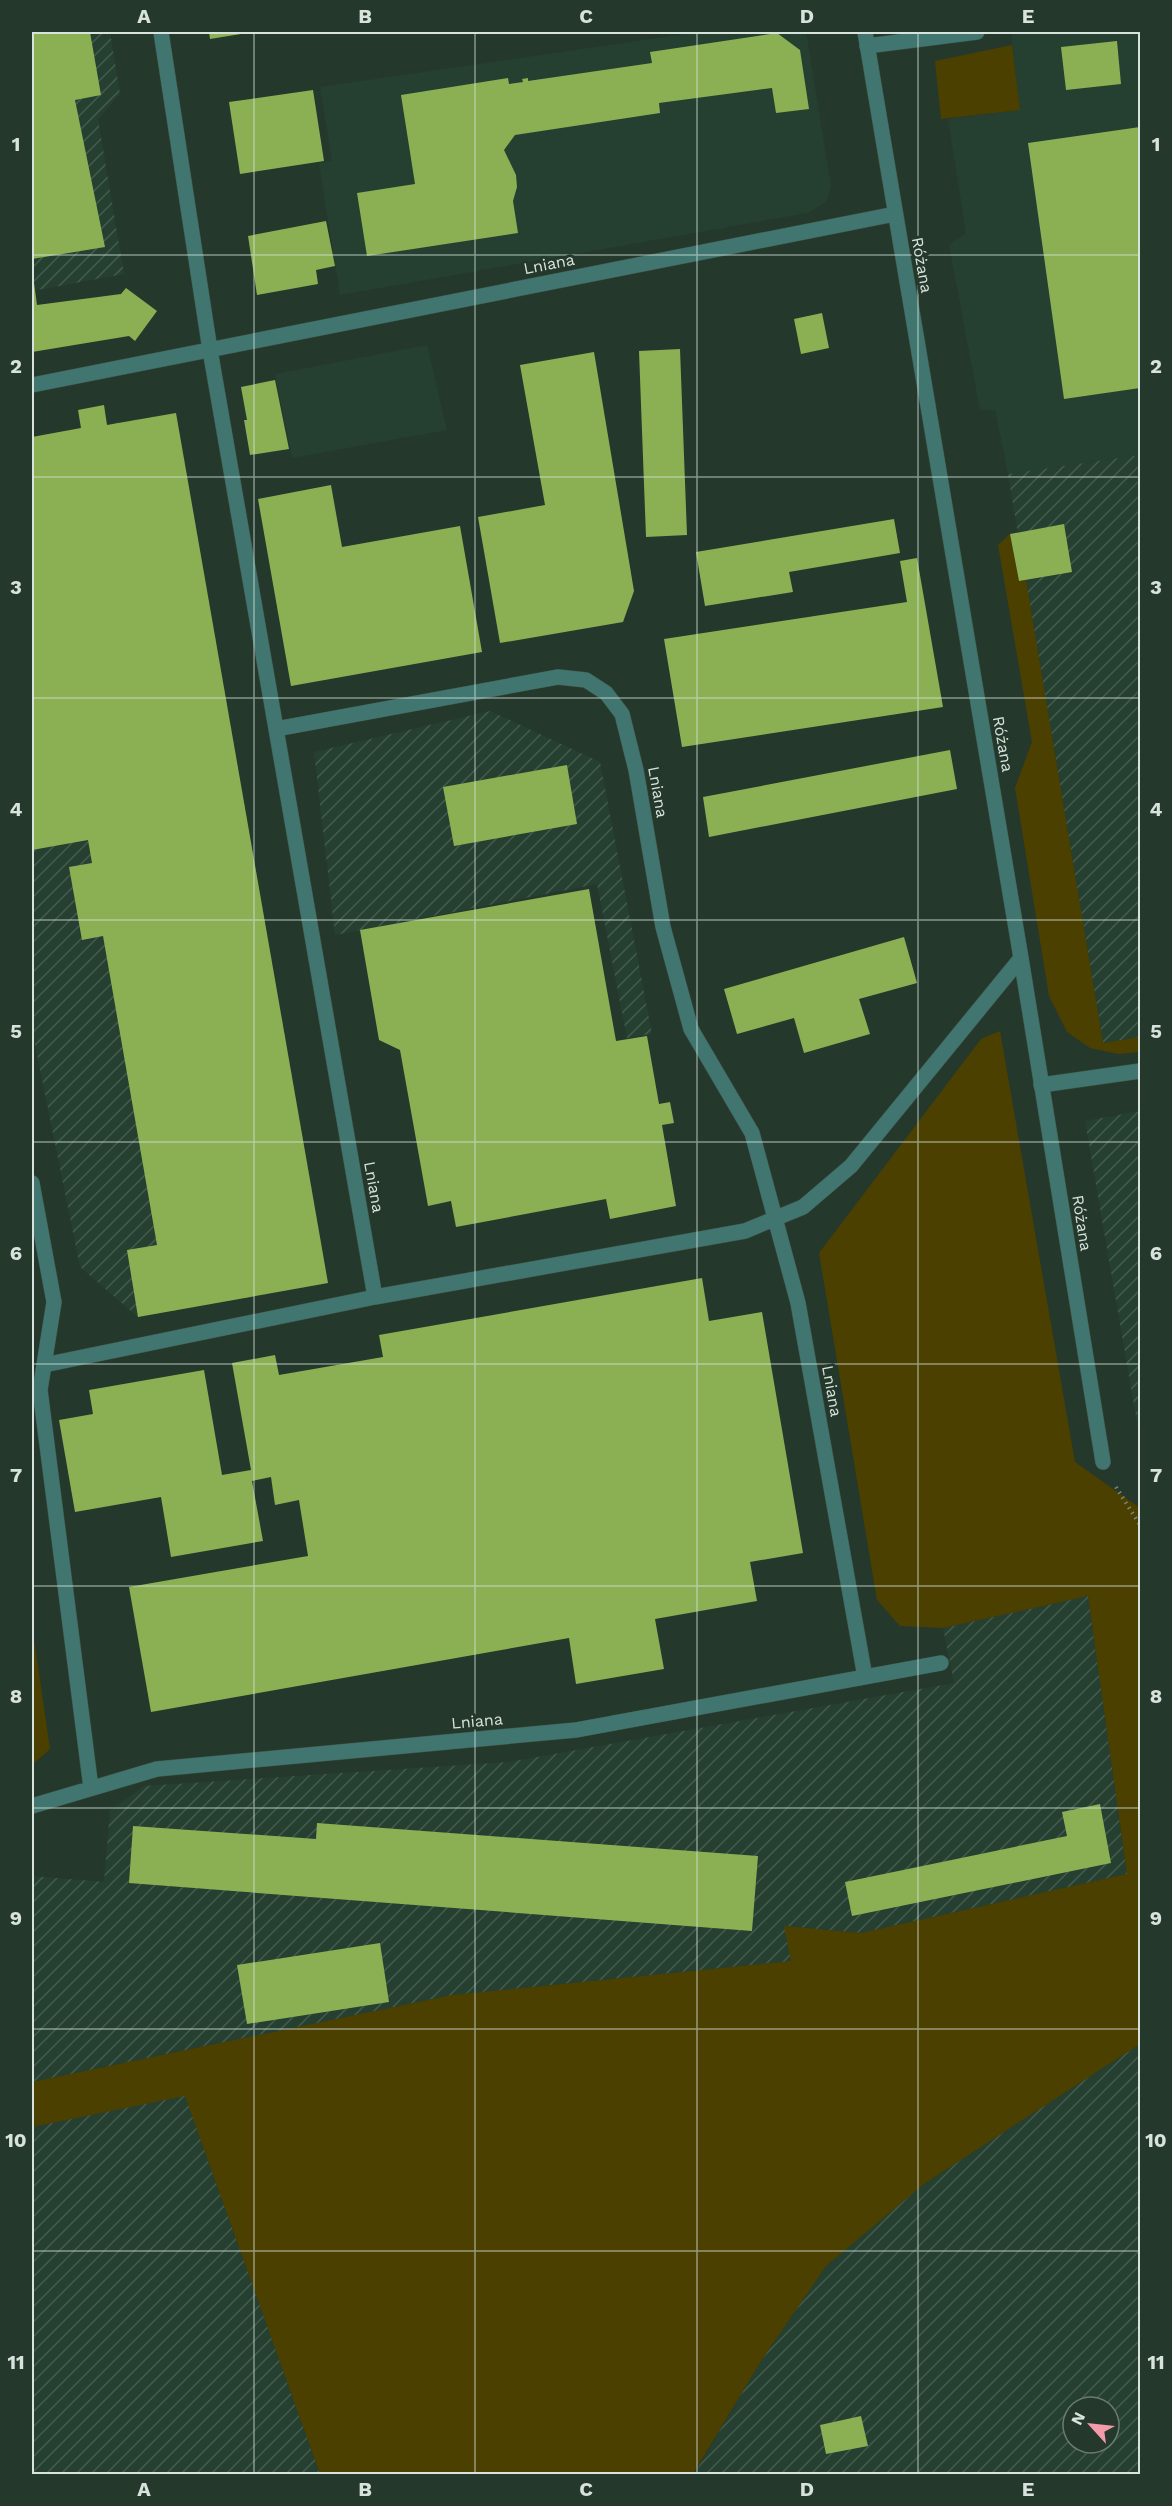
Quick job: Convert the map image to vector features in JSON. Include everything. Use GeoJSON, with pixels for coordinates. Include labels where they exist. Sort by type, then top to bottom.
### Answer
{"type":"FeatureCollection","features":[{"type":"Feature","properties":{"kind":"street","name":"Lniana"},"geometry":{"type":"LineString","coordinates":[[161,32],[210,350],[375,1297]]}},
{"type":"Feature","properties":{"kind":"street"},"geometry":{"type":"LineString","coordinates":[[866,39],[977,32]]}},
{"type":"Feature","properties":{"kind":"street","name":"Różana"},"geometry":{"type":"LineString","coordinates":[[866,39],[1021,958],[1103,1462]]}},
{"type":"Feature","properties":{"kind":"street","name":"Lniana"},"geometry":{"type":"LineString","coordinates":[[32,385],[895,214]]}},
{"type":"Feature","properties":{"kind":"street","name":"Lniana"},"geometry":{"type":"LineString","coordinates":[[276,729],[558,677],[585,680],[606,693],[622,714],[636,770],[663,927],[691,1029],[752,1133],[798,1303],[865,1677]]}},
{"type":"Feature","properties":{"kind":"street"},"geometry":{"type":"LineString","coordinates":[[44,1365],[375,1297],[745,1231],[803,1207],[851,1166],[1021,958]]}},
{"type":"Feature","properties":{"kind":"street"},"geometry":{"type":"LineString","coordinates":[[1041,1085],[1140,1071]]}},
{"type":"Feature","properties":{"kind":"street"},"geometry":{"type":"LineString","coordinates":[[32,1183],[54,1302],[40,1390],[91,1788]]}},
{"type":"Feature","properties":{"kind":"street","name":"Lniana"},"geometry":{"type":"LineString","coordinates":[[32,1806],[157,1769],[576,1730],[941,1663]]}},
{"type":"Feature","properties":{"kind":"path"},"geometry":{"type":"LineString","coordinates":[[1103,1462],[1140,1525]]}},
{"type":"Feature","properties":{"kind":"shaded area"},"geometry":{"type":"Polygon","coordinates":[[[32,32],[110,32],[120,94],[98,119],[124,274],[32,291],[32,32]]]}},
{"type":"Feature","properties":{"kind":"shaded area"},"geometry":{"type":"Polygon","coordinates":[[[699,32],[806,32],[831,186],[826,202],[808,213],[340,295],[319,163],[332,161],[320,87],[699,32]]]}},
{"type":"Feature","properties":{"kind":"shaded area"},"geometry":{"type":"Polygon","coordinates":[[[1011,32],[1140,32],[1140,455],[1008,474],[995,410],[980,410],[949,245],[966,233],[948,119],[1020,110],[1011,32]]]}},
{"type":"Feature","properties":{"kind":"shaded area"},"geometry":{"type":"Polygon","coordinates":[[[1012,45],[1020,110],[941,119],[935,61],[1012,45]]]}},
{"type":"Feature","properties":{"kind":"shaded area"},"geometry":{"type":"Polygon","coordinates":[[[427,345],[447,430],[292,458],[275,374],[427,345]]]}},
{"type":"Feature","properties":{"kind":"shaded area"},"geometry":{"type":"Polygon","coordinates":[[[176,413],[328,1283],[138,1317],[80,1267],[32,1030],[32,437],[176,413]]]}},
{"type":"Feature","properties":{"kind":"shaded area"},"geometry":{"type":"Polygon","coordinates":[[[1140,455],[1140,1037],[1103,1043],[1008,474],[1140,455]]]}},
{"type":"Feature","properties":{"kind":"shaded area"},"geometry":{"type":"Polygon","coordinates":[[[1010,534],[1019,581],[1026,580],[1103,1043],[1140,1037],[1140,1052],[1118,1054],[1090,1048],[1067,1032],[1049,996],[1015,788],[1032,742],[998,545],[1010,534]]]}},
{"type":"Feature","properties":{"kind":"shaded area"},"geometry":{"type":"Polygon","coordinates":[[[490,711],[600,762],[652,1034],[627,1038],[597,884],[335,935],[314,752],[490,711]]]}},
{"type":"Feature","properties":{"kind":"shaded area"},"geometry":{"type":"Polygon","coordinates":[[[1000,1031],[1075,1462],[1140,1508],[1140,2044],[924,2184],[826,2266],[761,2361],[693,2474],[320,2474],[185,2096],[32,2127],[32,2082],[452,1995],[791,1961],[784,1926],[861,1933],[1127,1874],[1088,1596],[943,1628],[900,1626],[877,1600],[819,1253],[981,1039],[1000,1031]]]}},
{"type":"Feature","properties":{"kind":"shaded area"},"geometry":{"type":"Polygon","coordinates":[[[1140,1111],[1140,1440],[1085,1121],[1140,1111]]]}},
{"type":"Feature","properties":{"kind":"shaded area"},"geometry":{"type":"Polygon","coordinates":[[[1088,1596],[1127,1874],[861,1933],[785,1926],[792,1961],[452,1995],[32,2082],[32,1876],[104,1882],[110,1811],[144,1786],[509,1762],[954,1683],[943,1628],[1088,1596]]]}},
{"type":"Feature","properties":{"kind":"shaded area"},"geometry":{"type":"Polygon","coordinates":[[[32,1626],[50,1749],[32,1765],[32,1626]]]}},
{"type":"Feature","properties":{"kind":"shaded area"},"geometry":{"type":"Polygon","coordinates":[[[1140,2044],[1140,2474],[694,2474],[761,2361],[826,2266],[924,2184],[1140,2044]]]}},
{"type":"Feature","properties":{"kind":"shaded area"},"geometry":{"type":"Polygon","coordinates":[[[185,2095],[320,2474],[32,2474],[32,2127],[185,2095]]]}},
{"type":"Feature","properties":{"kind":"building"},"geometry":{"type":"Polygon","coordinates":[[[32,32],[90,32],[101,95],[75,100],[105,247],[32,259],[32,32]]]}},
{"type":"Feature","properties":{"kind":"building"},"geometry":{"type":"Polygon","coordinates":[[[209,32],[247,32],[247,33],[210,39],[209,32]]]}},
{"type":"Feature","properties":{"kind":"building"},"geometry":{"type":"Polygon","coordinates":[[[777,33],[800,50],[809,109],[776,113],[772,88],[659,103],[660,113],[515,135],[504,150],[516,175],[517,187],[513,201],[518,233],[367,256],[357,193],[415,184],[401,95],[508,78],[509,84],[523,82],[522,79],[528,78],[528,81],[652,63],[650,52],[777,33]]]}},
{"type":"Feature","properties":{"kind":"building"},"geometry":{"type":"Polygon","coordinates":[[[1117,41],[1121,84],[1066,90],[1061,47],[1117,41]]]}},
{"type":"Feature","properties":{"kind":"building"},"geometry":{"type":"Polygon","coordinates":[[[313,90],[324,161],[240,174],[229,102],[313,90]]]}},
{"type":"Feature","properties":{"kind":"building"},"geometry":{"type":"Polygon","coordinates":[[[1140,127],[1140,388],[1064,399],[1028,143],[1140,127]]]}},
{"type":"Feature","properties":{"kind":"building"},"geometry":{"type":"Polygon","coordinates":[[[326,221],[335,266],[316,270],[318,284],[257,295],[248,236],[326,221]]]}},
{"type":"Feature","properties":{"kind":"building"},"geometry":{"type":"Polygon","coordinates":[[[33,275],[37,305],[121,294],[126,288],[157,311],[135,341],[129,336],[32,352],[33,275]]]}},
{"type":"Feature","properties":{"kind":"building"},"geometry":{"type":"Polygon","coordinates":[[[822,313],[829,348],[801,354],[794,319],[822,313]]]}},
{"type":"Feature","properties":{"kind":"building"},"geometry":{"type":"Polygon","coordinates":[[[680,349],[687,535],[646,537],[639,351],[680,349]]]}},
{"type":"Feature","properties":{"kind":"building"},"geometry":{"type":"Polygon","coordinates":[[[594,352],[634,591],[623,622],[500,643],[478,517],[545,505],[520,365],[594,352]]]}},
{"type":"Feature","properties":{"kind":"building"},"geometry":{"type":"Polygon","coordinates":[[[275,380],[289,449],[250,455],[241,387],[275,380]]]}},
{"type":"Feature","properties":{"kind":"building"},"geometry":{"type":"Polygon","coordinates":[[[104,405],[107,425],[176,413],[328,1283],[138,1317],[127,1250],[157,1245],[103,936],[82,940],[69,867],[92,863],[88,840],[32,850],[32,541],[34,541],[32,437],[81,428],[78,410],[104,405]]]}},
{"type":"Feature","properties":{"kind":"building"},"geometry":{"type":"Polygon","coordinates":[[[331,485],[342,547],[460,526],[482,652],[291,686],[258,499],[331,485]]]}},
{"type":"Feature","properties":{"kind":"building"},"geometry":{"type":"Polygon","coordinates":[[[894,519],[900,553],[789,572],[793,592],[705,606],[696,552],[894,519]]]}},
{"type":"Feature","properties":{"kind":"building"},"geometry":{"type":"Polygon","coordinates":[[[1064,524],[1072,572],[1019,581],[1010,534],[1064,524]]]}},
{"type":"Feature","properties":{"kind":"building"},"geometry":{"type":"Polygon","coordinates":[[[917,558],[943,707],[682,747],[664,639],[907,602],[900,561],[917,558]]]}},
{"type":"Feature","properties":{"kind":"building"},"geometry":{"type":"Polygon","coordinates":[[[950,750],[957,789],[709,837],[703,797],[950,750]]]}},
{"type":"Feature","properties":{"kind":"building"},"geometry":{"type":"Polygon","coordinates":[[[567,765],[577,824],[454,846],[443,787],[567,765]]]}},
{"type":"Feature","properties":{"kind":"building"},"geometry":{"type":"Polygon","coordinates":[[[589,889],[616,1041],[647,1036],[659,1104],[670,1102],[674,1123],[662,1125],[676,1206],[610,1219],[606,1199],[456,1227],[451,1201],[428,1206],[400,1050],[379,1040],[360,930],[589,889]]]}},
{"type":"Feature","properties":{"kind":"building"},"geometry":{"type":"Polygon","coordinates":[[[904,937],[917,983],[859,999],[870,1034],[804,1053],[794,1018],[737,1034],[724,989],[904,937]]]}},
{"type":"Feature","properties":{"kind":"building"},"geometry":{"type":"Polygon","coordinates":[[[702,1278],[709,1321],[762,1312],[803,1553],[750,1562],[757,1601],[655,1619],[664,1669],[576,1684],[569,1638],[151,1712],[129,1587],[308,1556],[299,1500],[275,1505],[271,1477],[252,1481],[263,1541],[171,1557],[161,1497],[75,1512],[59,1420],[93,1414],[89,1390],[204,1370],[222,1475],[251,1470],[232,1363],[275,1355],[279,1375],[383,1357],[379,1335],[702,1278]]]}},
{"type":"Feature","properties":{"kind":"building"},"geometry":{"type":"Polygon","coordinates":[[[1100,1804],[1111,1863],[852,1916],[845,1882],[1067,1836],[1062,1812],[1100,1804]]]}},
{"type":"Feature","properties":{"kind":"building"},"geometry":{"type":"Polygon","coordinates":[[[317,1823],[758,1856],[752,1931],[129,1883],[133,1826],[316,1839],[317,1823]]]}},
{"type":"Feature","properties":{"kind":"building"},"geometry":{"type":"Polygon","coordinates":[[[380,1943],[389,2002],[247,2024],[237,1965],[380,1943]]]}},
{"type":"Feature","properties":{"kind":"building"},"geometry":{"type":"Polygon","coordinates":[[[861,2416],[868,2446],[826,2454],[820,2425],[861,2416]]]}}]}
